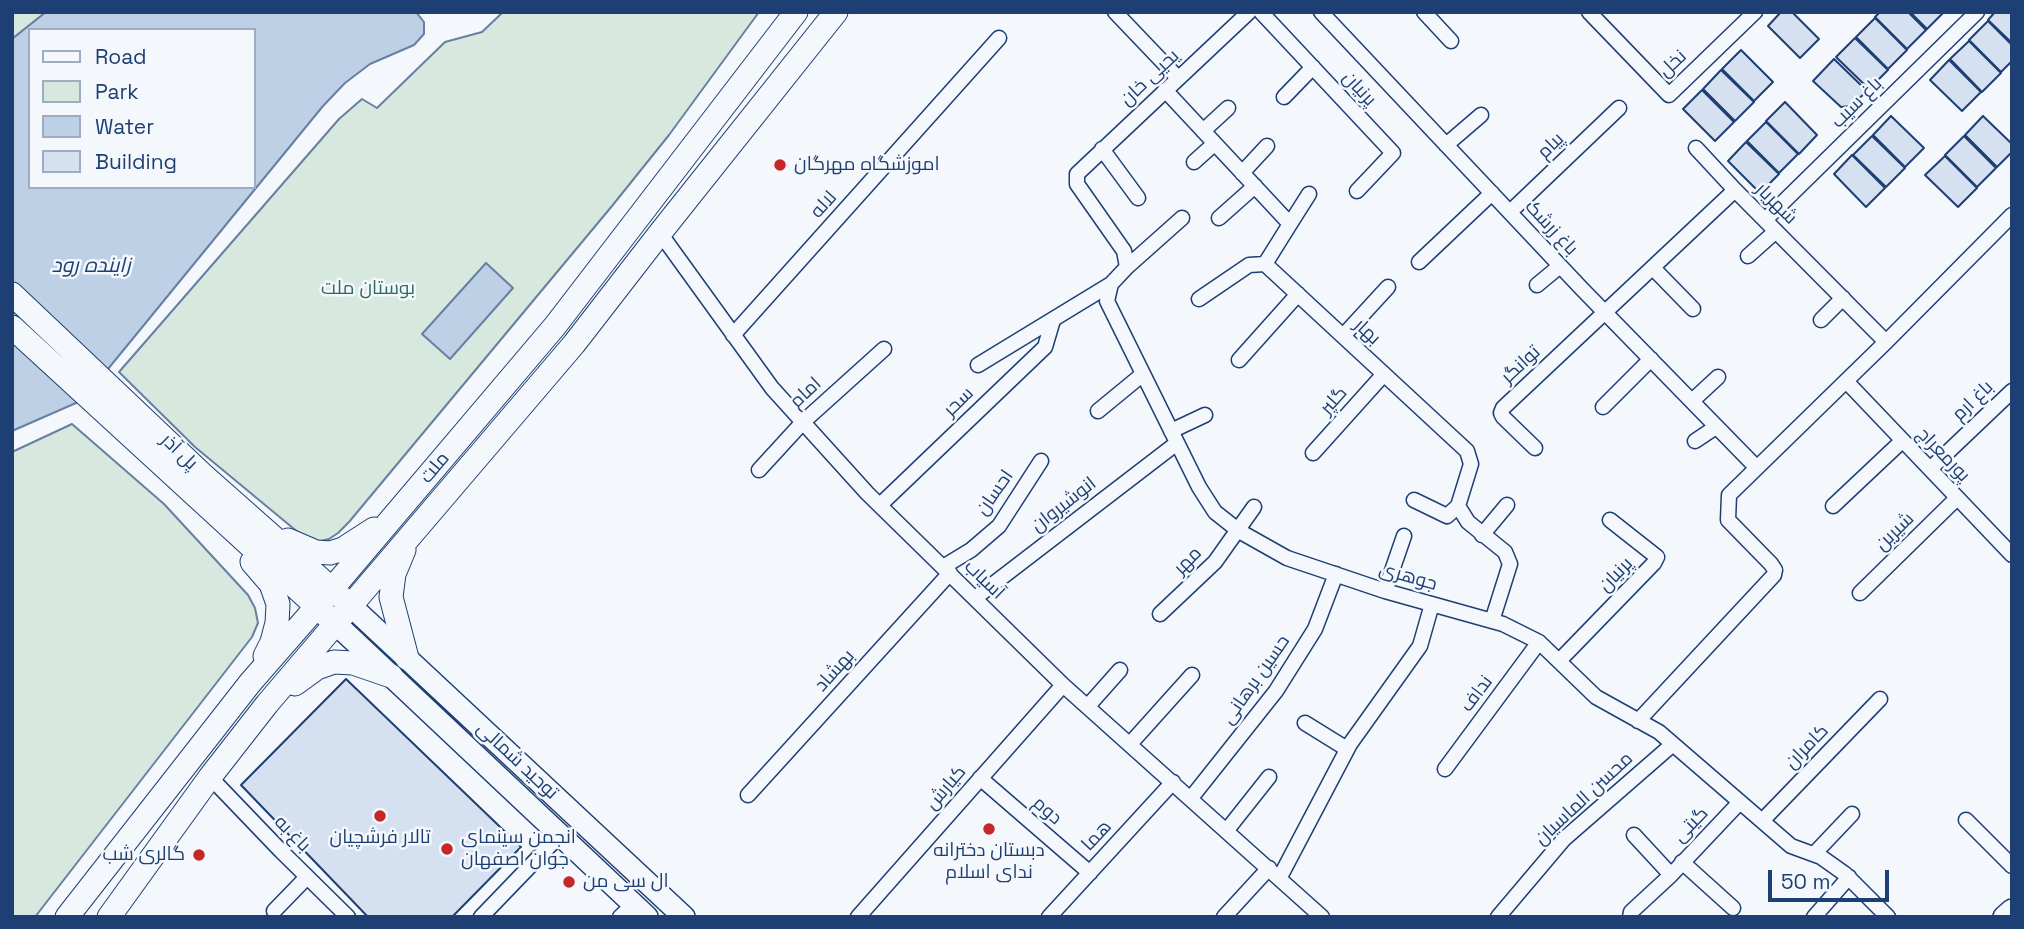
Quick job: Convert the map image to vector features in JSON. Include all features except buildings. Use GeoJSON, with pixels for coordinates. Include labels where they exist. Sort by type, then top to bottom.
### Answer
{"type":"FeatureCollection","features":[{"type":"Feature","properties":{"kind":"main road","name":"ملت"},"geometry":{"type":"LineString","coordinates":[[67,917],[250,683],[555,326],[796,12]]}},
{"type":"Feature","properties":{"kind":"main road","name":"ملت"},"geometry":{"type":"LineString","coordinates":[[109,917],[210,777],[267,704],[574,344],[836,12]]}},
{"type":"Feature","properties":{"kind":"main road","name":"پل آذر"},"geometry":{"type":"LineString","coordinates":[[12,294],[335,624]]}},
{"type":"Feature","properties":{"kind":"main road","name":"پل آذر"},"geometry":{"type":"LineString","coordinates":[[12,327],[197,482],[259,524],[351,606]]}},
{"type":"Feature","properties":{"kind":"main road"},"geometry":{"type":"LineString","coordinates":[[197,482],[208,518],[261,571],[271,584],[278,604],[272,642],[250,683]]}},
{"type":"Feature","properties":{"kind":"main road"},"geometry":{"type":"LineString","coordinates":[[259,524],[299,546],[316,552],[330,553],[343,549],[392,519]]}},
{"type":"Feature","properties":{"kind":"main road"},"geometry":{"type":"LineString","coordinates":[[407,658],[391,597],[394,574],[412,531]]}},
{"type":"Feature","properties":{"kind":"main road","name":"توحید شمالی"},"geometry":{"type":"LineString","coordinates":[[351,606],[684,917]]}},
{"type":"Feature","properties":{"kind":"main road","name":"توحید شمالی"},"geometry":{"type":"LineString","coordinates":[[335,624],[560,835],[634,912]]}},
{"type":"Feature","properties":{"kind":"main road"},"geometry":{"type":"LineString","coordinates":[[267,704],[317,668],[334,662],[353,663],[391,676]]}},
{"type":"Feature","properties":{"kind":"main road"},"geometry":{"type":"LineString","coordinates":[[2004,917],[2012,910]]}},
{"type":"Feature","properties":{"kind":"street"},"geometry":{"type":"LineString","coordinates":[[1115,12],[1178,78]]}},
{"type":"Feature","properties":{"kind":"street","name":"یحیی خان"},"geometry":{"type":"LineString","coordinates":[[1127,267],[1124,251],[1077,184],[1077,174],[1250,12]]}},
{"type":"Feature","properties":{"kind":"street","name":"پرنیان"},"geometry":{"type":"LineString","coordinates":[[1261,12],[1392,153],[1357,191]]}},
{"type":"Feature","properties":{"kind":"street","name":"باغ زرشک"},"geometry":{"type":"LineString","coordinates":[[1321,12],[1560,266],[1756,467]]}},
{"type":"Feature","properties":{"kind":"street"},"geometry":{"type":"LineString","coordinates":[[1424,12],[1451,41]]}},
{"type":"Feature","properties":{"kind":"street","name":"نخل"},"geometry":{"type":"LineString","coordinates":[[1589,12],[1669,95],[1755,12]]}},
{"type":"Feature","properties":{"kind":"street","name":"باغ سیب"},"geometry":{"type":"LineString","coordinates":[[1748,257],[1770,226],[1977,12]]}},
{"type":"Feature","properties":{"kind":"street","name":"لاله"},"geometry":{"type":"LineString","coordinates":[[733,335],[999,38]]}},
{"type":"Feature","properties":{"kind":"street"},"geometry":{"type":"LineString","coordinates":[[1284,97],[1313,67]]}},
{"type":"Feature","properties":{"kind":"street"},"geometry":{"type":"LineString","coordinates":[[1165,90],[1290,224]]}},
{"type":"Feature","properties":{"kind":"street"},"geometry":{"type":"LineString","coordinates":[[1203,131],[1228,108]]}},
{"type":"Feature","properties":{"kind":"street","name":"پیام"},"geometry":{"type":"LineString","coordinates":[[1510,212],[1619,108]]}},
{"type":"Feature","properties":{"kind":"street"},"geometry":{"type":"LineString","coordinates":[[1447,145],[1481,115]]}},
{"type":"Feature","properties":{"kind":"street"},"geometry":{"type":"LineString","coordinates":[[1194,162],[1214,144]]}},
{"type":"Feature","properties":{"kind":"street"},"geometry":{"type":"LineString","coordinates":[[1242,173],[1268,146]]}},
{"type":"Feature","properties":{"kind":"street"},"geometry":{"type":"LineString","coordinates":[[1696,148],[1735,190]]}},
{"type":"Feature","properties":{"kind":"street"},"geometry":{"type":"LineString","coordinates":[[1102,149],[1138,198]]}},
{"type":"Feature","properties":{"kind":"street"},"geometry":{"type":"LineString","coordinates":[[1219,218],[1255,186]]}},
{"type":"Feature","properties":{"kind":"street","name":"شهریار"},"geometry":{"type":"LineString","coordinates":[[1605,313],[1735,190],[1886,342]]}},
{"type":"Feature","properties":{"kind":"street"},"geometry":{"type":"LineString","coordinates":[[1419,262],[1492,193]]}},
{"type":"Feature","properties":{"kind":"street"},"geometry":{"type":"LineString","coordinates":[[1199,299],[1249,265],[1265,264],[1309,194]]}},
{"type":"Feature","properties":{"kind":"street"},"geometry":{"type":"LineString","coordinates":[[1638,720],[1774,575],[1776,570],[1771,564],[1728,520],[1729,495],[2012,215]]}},
{"type":"Feature","properties":{"kind":"street"},"geometry":{"type":"LineString","coordinates":[[1111,284],[1182,218]]}},
{"type":"Feature","properties":{"kind":"street","name":"آسیاب"},"geometry":{"type":"LineString","coordinates":[[660,233],[772,388],[880,505],[1063,684],[1322,917]]}},
{"type":"Feature","properties":{"kind":"street","name":"بهار"},"geometry":{"type":"LineString","coordinates":[[1265,264],[1467,451],[1471,464],[1458,506]]}},
{"type":"Feature","properties":{"kind":"street"},"geometry":{"type":"LineString","coordinates":[[1537,285],[1560,266]]}},
{"type":"Feature","properties":{"kind":"street"},"geometry":{"type":"LineString","coordinates":[[1653,268],[1693,309]]}},
{"type":"Feature","properties":{"kind":"street","name":"سحر"},"geometry":{"type":"LineString","coordinates":[[978,365],[1111,284]]}},
{"type":"Feature","properties":{"kind":"street","name":"جوهری"},"geometry":{"type":"LineString","coordinates":[[1111,284],[1107,301],[1199,487],[1215,512],[1239,531],[1287,558],[1385,591],[1492,621],[1539,642],[1595,698],[1659,732],[1791,846],[1814,854],[1849,877],[1888,917]]}},
{"type":"Feature","properties":{"kind":"street"},"geometry":{"type":"LineString","coordinates":[[1343,336],[1388,287]]}},
{"type":"Feature","properties":{"kind":"street"},"geometry":{"type":"LineString","coordinates":[[1239,360],[1298,294]]}},
{"type":"Feature","properties":{"kind":"street"},"geometry":{"type":"LineString","coordinates":[[1821,320],[1843,298]]}},
{"type":"Feature","properties":{"kind":"street","name":"توانگر"},"geometry":{"type":"LineString","coordinates":[[1535,448],[1503,417],[1503,408],[1605,313]]}},
{"type":"Feature","properties":{"kind":"street","name":"سحر"},"geometry":{"type":"LineString","coordinates":[[880,505],[1045,347],[1053,320]]}},
{"type":"Feature","properties":{"kind":"street","name":"امام"},"geometry":{"type":"LineString","coordinates":[[760,470],[803,422],[884,349]]}},
{"type":"Feature","properties":{"kind":"street"},"geometry":{"type":"LineString","coordinates":[[1603,407],[1651,359]]}},
{"type":"Feature","properties":{"kind":"street"},"geometry":{"type":"LineString","coordinates":[[1098,411],[1143,374]]}},
{"type":"Feature","properties":{"kind":"street","name":"گلپر"},"geometry":{"type":"LineString","coordinates":[[1313,453],[1384,374]]}},
{"type":"Feature","properties":{"kind":"street"},"geometry":{"type":"LineString","coordinates":[[1692,401],[1718,377]]}},
{"type":"Feature","properties":{"kind":"street","name":"پورمعراج"},"geometry":{"type":"LineString","coordinates":[[1846,381],[2012,555]]}},
{"type":"Feature","properties":{"kind":"street","name":"باغ ارم"},"geometry":{"type":"LineString","coordinates":[[1930,469],[2012,391]]}},
{"type":"Feature","properties":{"kind":"street","name":"انوشیروان"},"geometry":{"type":"LineString","coordinates":[[975,598],[1205,415]]}},
{"type":"Feature","properties":{"kind":"street"},"geometry":{"type":"LineString","coordinates":[[1695,441],[1716,427]]}},
{"type":"Feature","properties":{"kind":"street"},"geometry":{"type":"LineString","coordinates":[[1833,506],[1902,441]]}},
{"type":"Feature","properties":{"kind":"street","name":"احسان"},"geometry":{"type":"LineString","coordinates":[[946,570],[999,526],[1041,461]]}},
{"type":"Feature","properties":{"kind":"street","name":"شیرین"},"geometry":{"type":"LineString","coordinates":[[1860,593],[1957,498]]}},
{"type":"Feature","properties":{"kind":"street"},"geometry":{"type":"LineString","coordinates":[[1414,500],[1447,516],[1458,506],[1468,522],[1505,552],[1510,564],[1492,621]]}},
{"type":"Feature","properties":{"kind":"street"},"geometry":{"type":"LineString","coordinates":[[1482,535],[1507,505]]}},
{"type":"Feature","properties":{"kind":"street","name":"مهر"},"geometry":{"type":"LineString","coordinates":[[1160,614],[1215,562],[1254,507]]}},
{"type":"Feature","properties":{"kind":"street","name":"پرنیان"},"geometry":{"type":"LineString","coordinates":[[1559,662],[1657,557],[1610,520]]}},
{"type":"Feature","properties":{"kind":"street"},"geometry":{"type":"LineString","coordinates":[[1385,591],[1404,536]]}},
{"type":"Feature","properties":{"kind":"street","name":"بهشاد"},"geometry":{"type":"LineString","coordinates":[[748,795],[946,570]]}},
{"type":"Feature","properties":{"kind":"street","name":"حسین برهانی"},"geometry":{"type":"LineString","coordinates":[[1191,797],[1276,691],[1315,629],[1336,575]]}},
{"type":"Feature","properties":{"kind":"street"},"geometry":{"type":"LineString","coordinates":[[1224,917],[1274,873],[1348,749],[1420,646],[1432,604]]}},
{"type":"Feature","properties":{"kind":"street","name":"نداف"},"geometry":{"type":"LineString","coordinates":[[1446,769],[1539,642]]}},
{"type":"Feature","properties":{"kind":"street"},"geometry":{"type":"LineString","coordinates":[[1088,706],[1120,670]]}},
{"type":"Feature","properties":{"kind":"street"},"geometry":{"type":"LineString","coordinates":[[1130,744],[1192,675]]}},
{"type":"Feature","properties":{"kind":"street","name":"کیارش"},"geometry":{"type":"LineString","coordinates":[[858,917],[1063,684]]}},
{"type":"Feature","properties":{"kind":"street","name":"کامران"},"geometry":{"type":"LineString","coordinates":[[1762,821],[1880,699]]}},
{"type":"Feature","properties":{"kind":"street"},"geometry":{"type":"LineString","coordinates":[[1305,723],[1348,749]]}},
{"type":"Feature","properties":{"kind":"street","name":"محسن الماسیان"},"geometry":{"type":"LineString","coordinates":[[1498,917],[1564,839],[1673,744]]}},
{"type":"Feature","properties":{"kind":"street","name":"باغ به"},"geometry":{"type":"LineString","coordinates":[[210,777],[348,917]]}},
{"type":"Feature","properties":{"kind":"street"},"geometry":{"type":"LineString","coordinates":[[1227,830],[1269,777]]}},
{"type":"Feature","properties":{"kind":"street","name":"دوم"},"geometry":{"type":"LineString","coordinates":[[980,778],[1090,873]]}},
{"type":"Feature","properties":{"kind":"street","name":"هما"},"geometry":{"type":"LineString","coordinates":[[1049,917],[1173,782]]}},
{"type":"Feature","properties":{"kind":"street","name":"گیتی"},"geometry":{"type":"LineString","coordinates":[[1630,917],[1631,912],[1671,875],[1740,802]]}},
{"type":"Feature","properties":{"kind":"street"},"geometry":{"type":"LineString","coordinates":[[1814,854],[1852,814]]}},
{"type":"Feature","properties":{"kind":"street"},"geometry":{"type":"LineString","coordinates":[[1966,820],[2012,866]]}},
{"type":"Feature","properties":{"kind":"street"},"geometry":{"type":"LineString","coordinates":[[481,917],[560,835]]}},
{"type":"Feature","properties":{"kind":"street","name":"گیتی"},"geometry":{"type":"LineString","coordinates":[[1634,835],[1671,875]]}},
{"type":"Feature","properties":{"kind":"street"},"geometry":{"type":"LineString","coordinates":[[1682,862],[1733,908]]}},
{"type":"Feature","properties":{"kind":"street"},"geometry":{"type":"LineString","coordinates":[[274,911],[307,877]]}},
{"type":"Feature","properties":{"kind":"street"},"geometry":{"type":"LineString","coordinates":[[1814,917],[1849,877]]}},
{"type":"Feature","properties":{"kind":"green space"},"geometry":{"type":"Polygon","coordinates":[[[12,12],[46,12],[12,39],[12,12]]]}},
{"type":"Feature","properties":{"kind":"green space","name":"بوستان ملت"},"geometry":{"type":"Polygon","coordinates":[[[503,12],[759,12],[669,135],[612,206],[349,522],[329,539],[311,543],[195,447],[119,372],[339,119],[362,99],[377,108],[445,42],[482,32],[503,12]]]}},
{"type":"Feature","properties":{"kind":"green space"},"geometry":{"type":"Polygon","coordinates":[[[72,424],[164,504],[248,595],[255,608],[258,623],[252,637],[35,917],[12,917],[12,452],[72,424]]]}},
{"type":"Feature","properties":{"kind":"water","name":"زاینده رود"},"geometry":{"type":"Polygon","coordinates":[[[46,12],[416,12],[424,22],[424,34],[414,45],[370,64],[345,83],[256,188],[256,28],[28,28],[28,189],[255,189],[90,391],[76,403],[12,431],[12,39],[46,12]]]}},
{"type":"Feature","properties":{"kind":"water"},"geometry":{"type":"Polygon","coordinates":[[[486,263],[513,288],[450,359],[422,334],[486,263]]]}},
{"type":"Feature","properties":{"kind":"place","name":"اموزشگاه مهرگان"},"geometry":{"type":"Point","coordinates":[780,165]}},
{"type":"Feature","properties":{"kind":"place","name":"تالار فرشچیان"},"geometry":{"type":"Point","coordinates":[380,816]}},
{"type":"Feature","properties":{"kind":"place","name":"دبستان دخترانه ندای اسلام"},"geometry":{"type":"Point","coordinates":[989,829]}},
{"type":"Feature","properties":{"kind":"place","name":"انجمن سینمای جوان اصفهان"},"geometry":{"type":"Point","coordinates":[447,849]}},
{"type":"Feature","properties":{"kind":"place","name":"گالری شب"},"geometry":{"type":"Point","coordinates":[199,855]}},
{"type":"Feature","properties":{"kind":"place","name":"ال سی من"},"geometry":{"type":"Point","coordinates":[569,882]}}]}
